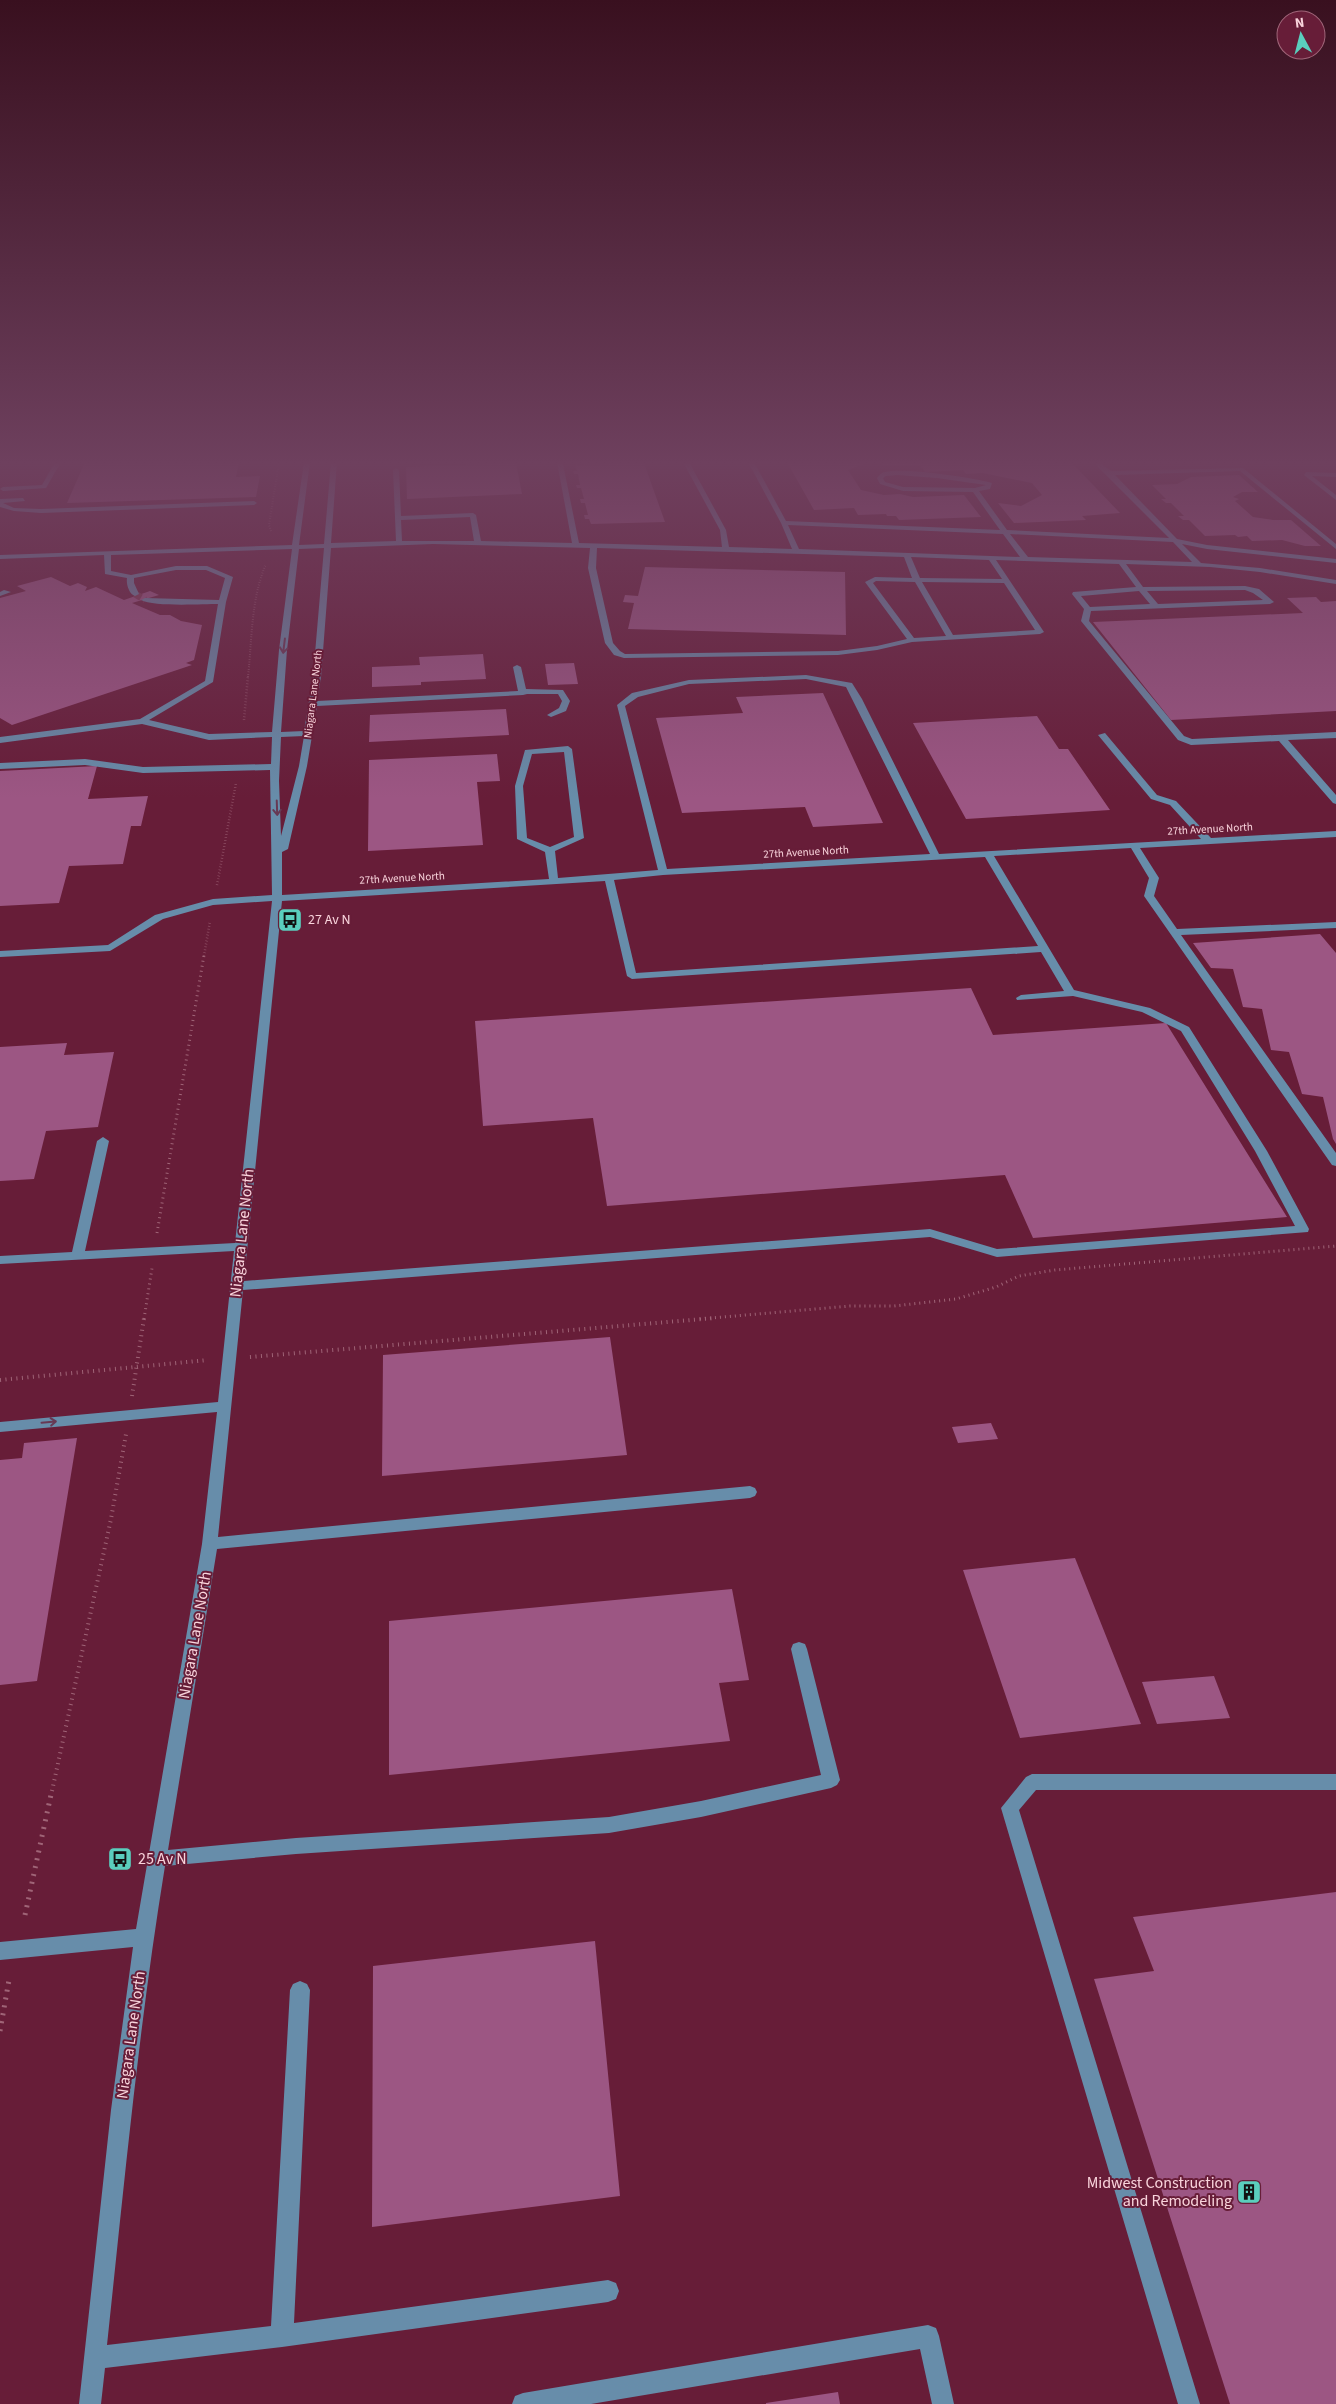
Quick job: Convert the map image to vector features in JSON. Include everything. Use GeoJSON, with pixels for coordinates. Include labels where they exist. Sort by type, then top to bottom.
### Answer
{"type":"FeatureCollection","features":[{"type":"Feature","properties":{"kind":"street"},"geometry":{"type":"LineString","coordinates":[[118,574],[131,577],[145,574]]}},
{"type":"Feature","properties":{"kind":"street"},"geometry":{"type":"LineString","coordinates":[[142,721],[209,682],[222,602],[229,577],[222,574]]}},
{"type":"Feature","properties":{"kind":"street","name":"Niagara Lane North"},"geometry":{"type":"LineString","coordinates":[[90,2404],[121,2110],[144,1937],[210,1544],[226,1406],[236,1286],[277,897],[279,863],[275,767],[280,682],[293,574]]}},
{"type":"Feature","properties":{"kind":"street","name":"Niagara Lane North"},"geometry":{"type":"LineString","coordinates":[[279,863],[303,766],[316,677],[325,574]]}},
{"type":"Feature","properties":{"kind":"street"},"geometry":{"type":"LineString","coordinates":[[593,574],[609,643],[617,653],[624,656],[838,653],[877,648],[912,640],[950,636],[1040,632],[1003,574]]}},
{"type":"Feature","properties":{"kind":"street"},"geometry":{"type":"LineString","coordinates":[[915,574],[950,636]]}},
{"type":"Feature","properties":{"kind":"street"},"geometry":{"type":"LineString","coordinates":[[1130,574],[1156,607]]}},
{"type":"Feature","properties":{"kind":"street"},"geometry":{"type":"LineString","coordinates":[[1287,574],[1336,582]]}},
{"type":"Feature","properties":{"kind":"street"},"geometry":{"type":"LineString","coordinates":[[131,577],[130,583],[135,594]]}},
{"type":"Feature","properties":{"kind":"street"},"geometry":{"type":"LineString","coordinates":[[912,640],[869,582],[875,579],[1008,581]]}},
{"type":"Feature","properties":{"kind":"street"},"geometry":{"type":"LineString","coordinates":[[1245,588],[1256,591],[1270,602],[1088,609],[1076,594],[1141,590],[1245,588]]}},
{"type":"Feature","properties":{"kind":"street"},"geometry":{"type":"LineString","coordinates":[[145,600],[222,602]]}},
{"type":"Feature","properties":{"kind":"street"},"geometry":{"type":"LineString","coordinates":[[1088,609],[1085,621],[1181,738],[1192,742],[1336,735]]}},
{"type":"Feature","properties":{"kind":"street"},"geometry":{"type":"LineString","coordinates":[[517,667],[522,692]]}},
{"type":"Feature","properties":{"kind":"street"},"geometry":{"type":"LineString","coordinates":[[663,872],[621,705],[635,695],[689,682],[806,676],[849,685],[858,699],[936,857]]}},
{"type":"Feature","properties":{"kind":"street"},"geometry":{"type":"LineString","coordinates":[[312,704],[522,692],[560,692],[566,701],[563,709],[551,715]]}},
{"type":"Feature","properties":{"kind":"street"},"geometry":{"type":"LineString","coordinates":[[0,740],[142,721],[209,737],[308,733]]}},
{"type":"Feature","properties":{"kind":"street"},"geometry":{"type":"LineString","coordinates":[[1102,734],[1154,797],[1172,803],[1209,842]]}},
{"type":"Feature","properties":{"kind":"street"},"geometry":{"type":"LineString","coordinates":[[1280,738],[1336,801]]}},
{"type":"Feature","properties":{"kind":"street"},"geometry":{"type":"LineString","coordinates":[[568,749],[578,838],[550,850],[522,840],[519,786],[528,752],[568,749]]}},
{"type":"Feature","properties":{"kind":"street"},"geometry":{"type":"LineString","coordinates":[[0,766],[85,762],[143,770],[275,767]]}},
{"type":"Feature","properties":{"kind":"street","name":"27th Avenue North"},"geometry":{"type":"LineString","coordinates":[[0,954],[110,948],[159,917],[213,902],[554,882],[663,872],[1336,834]]}},
{"type":"Feature","properties":{"kind":"street"},"geometry":{"type":"LineString","coordinates":[[1134,846],[1154,878],[1149,896],[1336,1162]]}},
{"type":"Feature","properties":{"kind":"street"},"geometry":{"type":"LineString","coordinates":[[550,850],[554,882]]}},
{"type":"Feature","properties":{"kind":"street"},"geometry":{"type":"LineString","coordinates":[[988,854],[1071,992]]}},
{"type":"Feature","properties":{"kind":"street"},"geometry":{"type":"LineString","coordinates":[[609,878],[632,976],[1044,949]]}},
{"type":"Feature","properties":{"kind":"street"},"geometry":{"type":"LineString","coordinates":[[1174,932],[1336,925]]}},
{"type":"Feature","properties":{"kind":"street"},"geometry":{"type":"LineString","coordinates":[[236,1286],[930,1233],[997,1253],[1304,1229],[1261,1151],[1185,1028],[1146,1010],[1071,992],[1021,998]]}},
{"type":"Feature","properties":{"kind":"street"},"geometry":{"type":"LineString","coordinates":[[78,1255],[103,1141]]}},
{"type":"Feature","properties":{"kind":"street"},"geometry":{"type":"LineString","coordinates":[[0,1260],[240,1247]]}},
{"type":"Feature","properties":{"kind":"street"},"geometry":{"type":"LineString","coordinates":[[0,1427],[226,1406]]}},
{"type":"Feature","properties":{"kind":"street"},"geometry":{"type":"LineString","coordinates":[[210,1544],[750,1492]]}},
{"type":"Feature","properties":{"kind":"street"},"geometry":{"type":"LineString","coordinates":[[156,1859],[296,1846],[608,1825],[701,1809],[831,1780],[799,1649]]}},
{"type":"Feature","properties":{"kind":"street"},"geometry":{"type":"LineString","coordinates":[[1189,2404],[1010,1808],[1032,1782],[1336,1782]]}},
{"type":"Feature","properties":{"kind":"street"},"geometry":{"type":"LineString","coordinates":[[0,1951],[144,1937]]}},
{"type":"Feature","properties":{"kind":"street"},"geometry":{"type":"LineString","coordinates":[[282,2336],[300,1990]]}},
{"type":"Feature","properties":{"kind":"street"},"geometry":{"type":"LineString","coordinates":[[95,2358],[282,2336],[608,2291]]}},
{"type":"Feature","properties":{"kind":"street"},"geometry":{"type":"LineString","coordinates":[[523,2404],[928,2336],[943,2404]]}},
{"type":"Feature","properties":{"kind":"path"},"geometry":{"type":"LineString","coordinates":[[266,1355],[850,1306],[894,1306],[956,1299],[996,1287],[1020,1276],[1055,1270],[1336,1246]]}},
{"type":"Feature","properties":{"kind":"path"},"geometry":{"type":"LineString","coordinates":[[0,1380],[195,1360]]}},
{"type":"Feature","properties":{"kind":"path"},"geometry":{"type":"LineString","coordinates":[[0,2031],[9,1980]]}},
{"type":"Feature","properties":{"kind":"building"},"geometry":{"type":"Polygon","coordinates":[[[643,574],[845,574],[846,635],[628,629],[634,603],[623,602],[625,595],[638,596],[643,574]]]}},
{"type":"Feature","properties":{"kind":"building"},"geometry":{"type":"Polygon","coordinates":[[[51,577],[70,586],[78,583],[87,587],[85,591],[96,587],[124,600],[150,591],[159,595],[132,603],[160,615],[170,615],[181,621],[202,625],[194,660],[186,663],[192,665],[12,725],[0,718],[0,598],[26,591],[17,586],[51,577]]]}},
{"type":"Feature","properties":{"kind":"building"},"geometry":{"type":"Polygon","coordinates":[[[1316,597],[1321,602],[1336,601],[1336,711],[1171,720],[1093,622],[1303,613],[1287,598],[1316,597]]]}},
{"type":"Feature","properties":{"kind":"building"},"geometry":{"type":"Polygon","coordinates":[[[483,654],[486,679],[421,682],[421,685],[372,687],[372,667],[420,665],[419,657],[483,654]]]}},
{"type":"Feature","properties":{"kind":"building"},"geometry":{"type":"Polygon","coordinates":[[[574,663],[578,684],[548,685],[545,664],[574,663]]]}},
{"type":"Feature","properties":{"kind":"building"},"geometry":{"type":"Polygon","coordinates":[[[823,693],[883,823],[813,827],[805,807],[682,813],[656,718],[743,713],[736,697],[823,693]]]}},
{"type":"Feature","properties":{"kind":"building"},"geometry":{"type":"Polygon","coordinates":[[[506,709],[509,735],[369,742],[370,715],[506,709]]]}},
{"type":"Feature","properties":{"kind":"building"},"geometry":{"type":"Polygon","coordinates":[[[1037,716],[1059,749],[1068,749],[1110,810],[966,819],[913,723],[1037,716]]]}},
{"type":"Feature","properties":{"kind":"building"},"geometry":{"type":"Polygon","coordinates":[[[497,754],[500,781],[477,782],[483,845],[368,851],[369,760],[497,754]]]}},
{"type":"Feature","properties":{"kind":"building"},"geometry":{"type":"Polygon","coordinates":[[[97,766],[88,799],[148,796],[141,826],[131,826],[123,864],[69,866],[59,903],[0,906],[0,771],[97,766]]]}},
{"type":"Feature","properties":{"kind":"building"},"geometry":{"type":"Polygon","coordinates":[[[1320,934],[1336,953],[1336,1144],[1333,1139],[1323,1097],[1302,1094],[1289,1052],[1271,1050],[1262,1009],[1243,1007],[1233,969],[1211,968],[1193,943],[1320,934]]]}},
{"type":"Feature","properties":{"kind":"building"},"geometry":{"type":"Polygon","coordinates":[[[971,988],[993,1035],[1166,1023],[1287,1217],[1033,1238],[1005,1175],[607,1206],[593,1118],[483,1126],[475,1021],[971,988]]]}},
{"type":"Feature","properties":{"kind":"building"},"geometry":{"type":"Polygon","coordinates":[[[67,1043],[64,1055],[114,1052],[98,1127],[46,1131],[34,1179],[0,1181],[0,1047],[67,1043]]]}},
{"type":"Feature","properties":{"kind":"building"},"geometry":{"type":"Polygon","coordinates":[[[610,1337],[627,1455],[382,1476],[383,1355],[610,1337]]]}},
{"type":"Feature","properties":{"kind":"building"},"geometry":{"type":"Polygon","coordinates":[[[991,1423],[998,1439],[958,1443],[952,1427],[991,1423]]]}},
{"type":"Feature","properties":{"kind":"building"},"geometry":{"type":"Polygon","coordinates":[[[77,1438],[37,1681],[0,1685],[0,1460],[22,1458],[24,1443],[77,1438]]]}},
{"type":"Feature","properties":{"kind":"building"},"geometry":{"type":"Polygon","coordinates":[[[1075,1558],[1141,1724],[1020,1738],[963,1570],[1075,1558]]]}},
{"type":"Feature","properties":{"kind":"building"},"geometry":{"type":"Polygon","coordinates":[[[732,1589],[749,1680],[719,1683],[730,1741],[389,1775],[389,1621],[732,1589]]]}},
{"type":"Feature","properties":{"kind":"building"},"geometry":{"type":"Polygon","coordinates":[[[1214,1676],[1230,1718],[1157,1724],[1142,1682],[1214,1676]]]}},
{"type":"Feature","properties":{"kind":"building","name":"Midwest Construction and Remodeling"},"geometry":{"type":"Polygon","coordinates":[[[1336,1892],[1336,2404],[1230,2404],[1094,1979],[1154,1971],[1133,1917],[1336,1892]]]}},
{"type":"Feature","properties":{"kind":"building"},"geometry":{"type":"Polygon","coordinates":[[[595,1941],[620,2196],[372,2227],[373,1966],[595,1941]]]}},
{"type":"Feature","properties":{"kind":"building"},"geometry":{"type":"Polygon","coordinates":[[[838,2392],[840,2404],[766,2404],[766,2403],[838,2392]]]}},
{"type":"Feature","properties":{"kind":"tunnel"},"geometry":{"type":"LineString","coordinates":[[135,594],[145,600]]}},
{"type":"Feature","properties":{"kind":"place","name":"27 Av N"},"geometry":{"type":"Point","coordinates":[290,920]}},
{"type":"Feature","properties":{"kind":"place","name":"25 Av N"},"geometry":{"type":"Point","coordinates":[120,1859]}},
{"type":"Feature","properties":{"kind":"place","name":"Midwest Construction and Remodeling"},"geometry":{"type":"Point","coordinates":[1249,2192]}}]}
